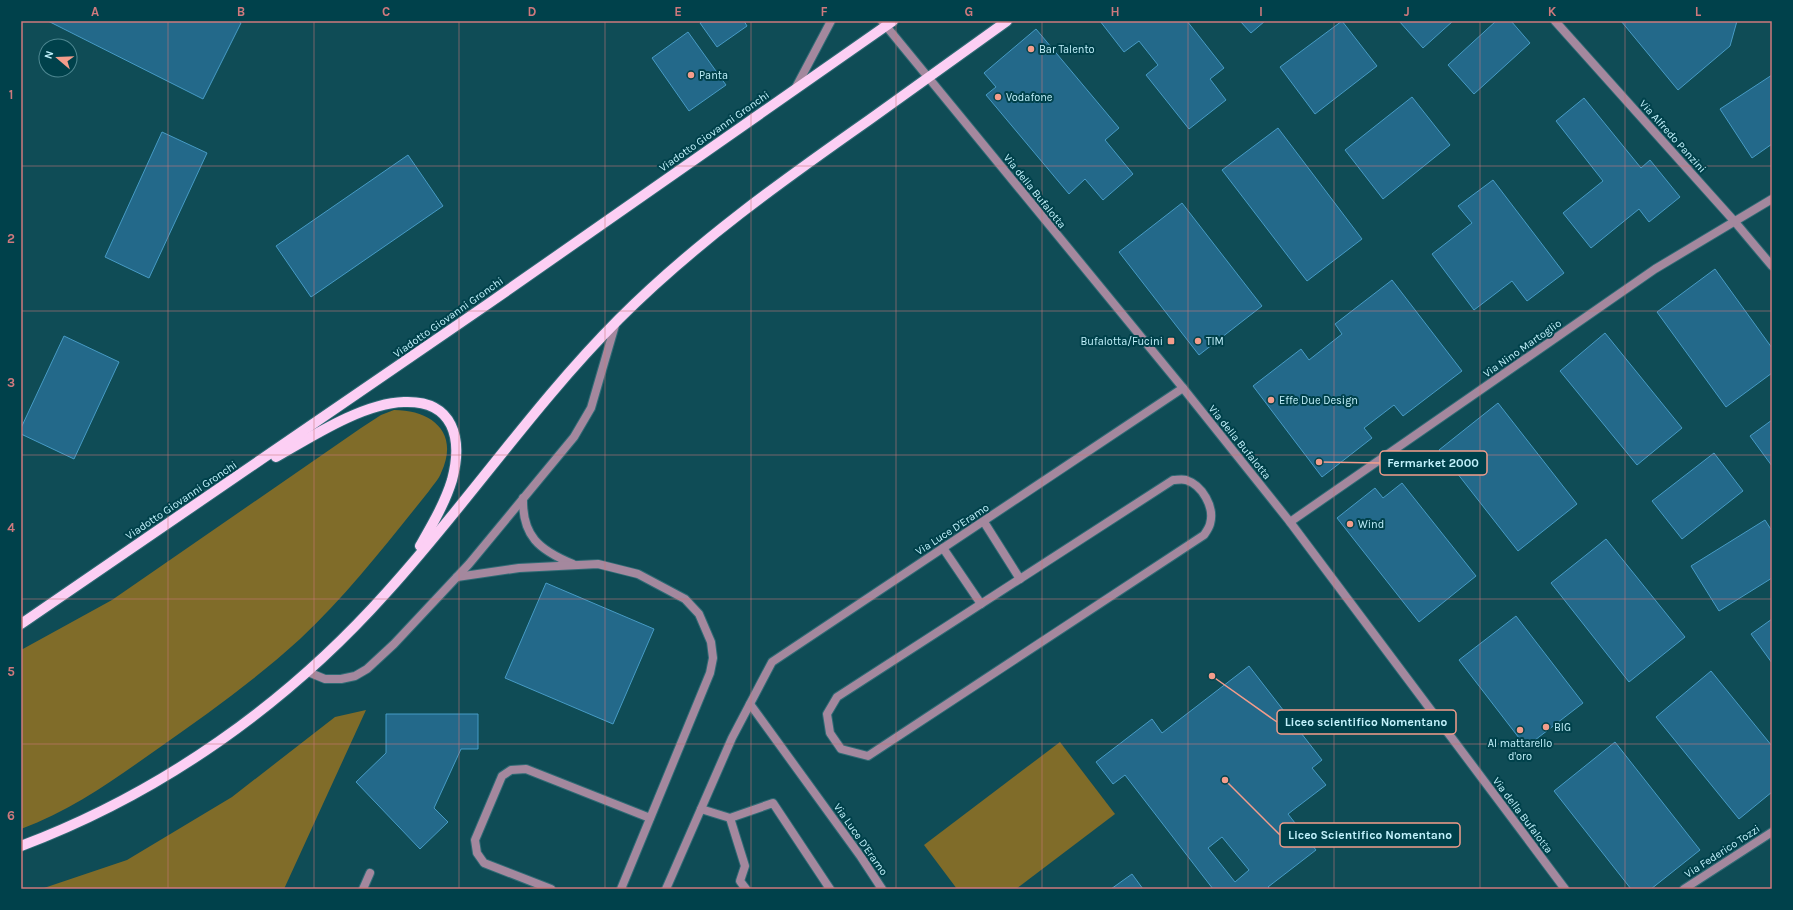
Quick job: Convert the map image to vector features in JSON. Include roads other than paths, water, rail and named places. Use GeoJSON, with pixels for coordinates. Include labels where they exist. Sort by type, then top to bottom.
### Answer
{"type":"FeatureCollection","features":[{"type":"Feature","properties":{"kind":"main road"},"geometry":{"type":"LineString","coordinates":[[21,846],[76,823],[148,786],[192,759],[245,722],[308,672],[347,635],[389,590],[574,367],[617,321],[678,264],[746,208],[1007,21]]}},
{"type":"Feature","properties":{"kind":"main road","name":"Viadotto Giovanni Gronchi"},"geometry":{"type":"LineString","coordinates":[[21,624],[222,487],[793,91],[887,23]]}},
{"type":"Feature","properties":{"kind":"main road"},"geometry":{"type":"LineString","coordinates":[[222,487],[324,430],[370,410],[403,402],[422,403],[442,412],[449,419],[456,440],[452,480],[442,506],[429,531],[411,560],[389,590]]}},
{"type":"Feature","properties":{"kind":"street"},"geometry":{"type":"LineString","coordinates":[[793,91],[812,59],[831,21]]}},
{"type":"Feature","properties":{"kind":"street","name":"Via Alfredo Panzini"},"geometry":{"type":"LineString","coordinates":[[1555,21],[1735,222],[1772,266]]}},
{"type":"Feature","properties":{"kind":"street","name":"Via della Bufalotta"},"geometry":{"type":"LineString","coordinates":[[887,23],[928,77],[1183,388],[1290,522],[1565,889]]}},
{"type":"Feature","properties":{"kind":"street","name":"Via Nino Martoglio"},"geometry":{"type":"LineString","coordinates":[[1290,522],[1655,269],[1772,199]]}},
{"type":"Feature","properties":{"kind":"street"},"geometry":{"type":"LineString","coordinates":[[308,672],[325,679],[341,679],[361,673],[394,644],[457,577],[574,436],[591,408],[617,321]]}},
{"type":"Feature","properties":{"kind":"street","name":"Via Luce D'Eramo"},"geometry":{"type":"LineString","coordinates":[[666,889],[732,738],[772,662],[1183,388]]}},
{"type":"Feature","properties":{"kind":"street"},"geometry":{"type":"LineString","coordinates":[[1173,480],[1185,480],[1194,484],[1205,496],[1211,511],[1210,523],[1204,535],[868,756],[841,749],[830,733],[827,714],[837,697],[981,604],[1173,480]]}},
{"type":"Feature","properties":{"kind":"street"},"geometry":{"type":"LineString","coordinates":[[523,498],[524,522],[532,537],[540,547],[556,557],[575,565]]}},
{"type":"Feature","properties":{"kind":"street"},"geometry":{"type":"LineString","coordinates":[[984,522],[1020,578]]}},
{"type":"Feature","properties":{"kind":"street"},"geometry":{"type":"LineString","coordinates":[[943,548],[981,604]]}},
{"type":"Feature","properties":{"kind":"street"},"geometry":{"type":"LineString","coordinates":[[457,577],[519,568],[598,564],[638,574],[685,600],[699,614],[711,642],[712,658],[710,673],[621,889]]}},
{"type":"Feature","properties":{"kind":"street","name":"Via Luce D'Eramo"},"geometry":{"type":"LineString","coordinates":[[750,704],[861,857],[882,889]]}},
{"type":"Feature","properties":{"kind":"street"},"geometry":{"type":"LineString","coordinates":[[551,889],[484,863],[477,853],[475,840],[502,776],[511,770],[526,769],[650,818]]}},
{"type":"Feature","properties":{"kind":"street"},"geometry":{"type":"LineString","coordinates":[[701,809],[730,818],[773,803],[830,889]]}},
{"type":"Feature","properties":{"kind":"street"},"geometry":{"type":"LineString","coordinates":[[730,818],[745,866],[740,881],[746,889]]}},
{"type":"Feature","properties":{"kind":"street","name":"Via Federico Tozzi"},"geometry":{"type":"LineString","coordinates":[[1684,889],[1772,832]]}},
{"type":"Feature","properties":{"kind":"street"},"geometry":{"type":"LineString","coordinates":[[363,889],[370,873]]}},
{"type":"Feature","properties":{"kind":"place","name":"Bar Talento"},"geometry":{"type":"Point","coordinates":[1031,49]}},
{"type":"Feature","properties":{"kind":"place","name":"Panta"},"geometry":{"type":"Point","coordinates":[691,75]}},
{"type":"Feature","properties":{"kind":"place","name":"Vodafone"},"geometry":{"type":"Point","coordinates":[998,97]}},
{"type":"Feature","properties":{"kind":"place","name":"Bufalotta/Fucini"},"geometry":{"type":"Point","coordinates":[1171,341]}},
{"type":"Feature","properties":{"kind":"place","name":"TIM"},"geometry":{"type":"Point","coordinates":[1198,341]}},
{"type":"Feature","properties":{"kind":"place","name":"Effe Due Design"},"geometry":{"type":"Point","coordinates":[1271,400]}},
{"type":"Feature","properties":{"kind":"place","name":"Fermarket 2000"},"geometry":{"type":"Point","coordinates":[1319,462]}},
{"type":"Feature","properties":{"kind":"place","name":"Wind"},"geometry":{"type":"Point","coordinates":[1350,524]}},
{"type":"Feature","properties":{"kind":"place","name":"Liceo scientifico Nomentano"},"geometry":{"type":"Point","coordinates":[1212,676]}},
{"type":"Feature","properties":{"kind":"place","name":"BIG"},"geometry":{"type":"Point","coordinates":[1546,727]}},
{"type":"Feature","properties":{"kind":"place","name":"Al mattarello d'oro"},"geometry":{"type":"Point","coordinates":[1520,730]}},
{"type":"Feature","properties":{"kind":"place","name":"Liceo Scientifico Nomentano"},"geometry":{"type":"Point","coordinates":[1225,780]}}]}
